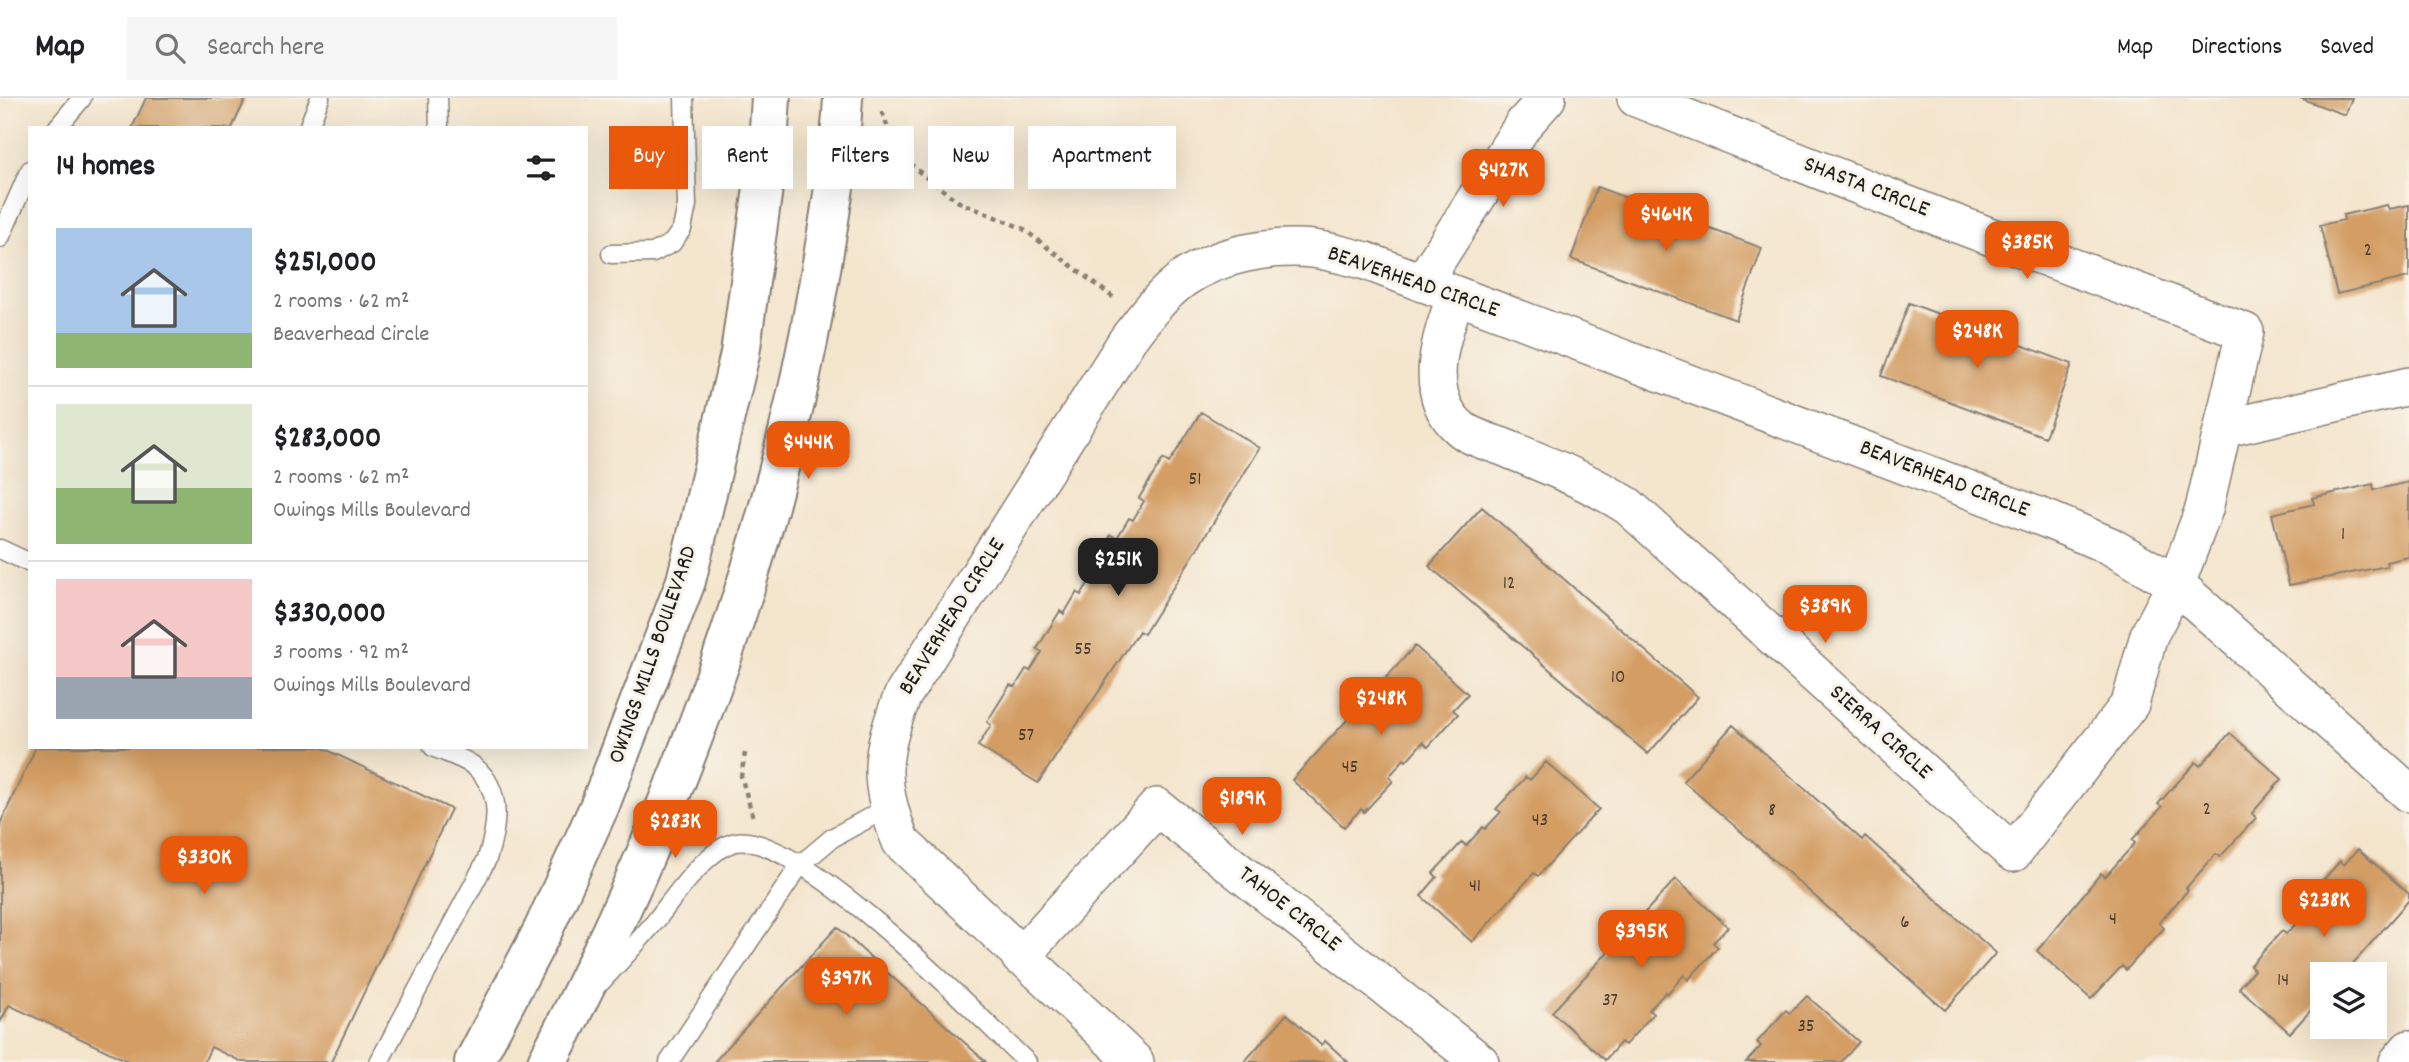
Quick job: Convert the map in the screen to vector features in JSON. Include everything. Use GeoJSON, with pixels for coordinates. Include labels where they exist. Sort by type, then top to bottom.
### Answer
{"type":"FeatureCollection","features":[{"type":"Feature","properties":{"kind":"main road","name":"OWINGS MILLS BOULEVARD"},"geometry":{"type":"LineString","coordinates":[[474,1062],[543,930],[600,805],[685,581],[740,354],[767,159],[771,98]]}},
{"type":"Feature","properties":{"kind":"main road"},"geometry":{"type":"LineString","coordinates":[[547,1062],[570,1018],[662,814],[733,628],[760,544],[795,407],[813,316],[835,174],[843,98]]}},
{"type":"Feature","properties":{"kind":"street"},"geometry":{"type":"LineString","coordinates":[[1422,283],[1522,125],[1548,98]]}},
{"type":"Feature","properties":{"kind":"street","name":"SHASTA CIRCLE"},"geometry":{"type":"LineString","coordinates":[[1636,98],[1941,218],[2245,332],[2225,428],[2204,509],[2176,584]]}},
{"type":"Feature","properties":{"kind":"street","name":"BEAVERHEAD CIRCLE"},"geometry":{"type":"LineString","coordinates":[[1135,1062],[1020,957],[901,842],[887,808],[884,771],[886,737],[903,695],[1143,320],[1184,279],[1224,261],[1266,248],[1315,249],[1366,261],[2049,520],[2110,546],[2176,584],[2409,793]]}},
{"type":"Feature","properties":{"kind":"street","name":"SIERRA CIRCLE"},"geometry":{"type":"LineString","coordinates":[[1455,296],[1438,344],[1437,372],[1443,403],[1459,428],[1594,485],[1628,506],[2013,853],[2130,704],[2149,635],[2176,584]]}},
{"type":"Feature","properties":{"kind":"street"},"geometry":{"type":"LineString","coordinates":[[2225,428],[2409,386]]}},
{"type":"Feature","properties":{"kind":"street","name":"TAHOE CIRCLE"},"geometry":{"type":"LineString","coordinates":[[1020,957],[1157,807],[1480,1062]]}},
{"type":"Feature","properties":{"kind":"street"},"geometry":{"type":"LineString","coordinates":[[2398,1062],[2409,1049]]}},
{"type":"Feature","properties":{"kind":"lane"},"geometry":{"type":"LineString","coordinates":[[59,126],[82,98]]}},
{"type":"Feature","properties":{"kind":"lane"},"geometry":{"type":"LineString","coordinates":[[309,126],[320,98]]}},
{"type":"Feature","properties":{"kind":"lane"},"geometry":{"type":"LineString","coordinates":[[438,98],[439,126]]}},
{"type":"Feature","properties":{"kind":"lane"},"geometry":{"type":"LineString","coordinates":[[611,254],[653,253],[672,243],[682,229],[687,205],[684,98]]}},
{"type":"Feature","properties":{"kind":"lane"},"geometry":{"type":"LineString","coordinates":[[0,238],[28,175]]}},
{"type":"Feature","properties":{"kind":"lane"},"geometry":{"type":"LineString","coordinates":[[0,549],[28,562]]}},
{"type":"Feature","properties":{"kind":"lane"},"geometry":{"type":"LineString","coordinates":[[379,1062],[487,859],[496,832],[496,805],[490,785],[473,766],[437,749]]}},
{"type":"Feature","properties":{"kind":"lane"},"geometry":{"type":"LineString","coordinates":[[669,1062],[800,865],[832,838],[887,808]]}},
{"type":"Feature","properties":{"kind":"lane"},"geometry":{"type":"LineString","coordinates":[[570,1018],[655,921],[681,885],[711,857],[735,842],[763,844],[800,865],[869,914],[1027,1062]]}},
{"type":"Feature","properties":{"kind":"path"},"geometry":{"type":"LineString","coordinates":[[881,109],[897,152],[923,176],[958,202],[1023,228],[1143,320]]}},
{"type":"Feature","properties":{"kind":"path"},"geometry":{"type":"LineString","coordinates":[[745,753],[741,776],[763,844]]}},
{"type":"Feature","properties":{"kind":"building"},"geometry":{"type":"Polygon","coordinates":[[[146,98],[246,98],[233,126],[133,126],[146,98]]]}},
{"type":"Feature","properties":{"kind":"building"},"geometry":{"type":"Polygon","coordinates":[[[2300,98],[2352,98],[2345,115],[2300,98]]]}},
{"type":"Feature","properties":{"kind":"building"},"geometry":{"type":"Polygon","coordinates":[[[1597,187],[1762,248],[1736,320],[1571,259],[1597,187]]]}},
{"type":"Feature","properties":{"kind":"building"},"geometry":{"type":"Polygon","coordinates":[[[2387,205],[2389,209],[2409,205],[2409,277],[2337,294],[2320,225],[2344,220],[2343,215],[2387,205]]]}},
{"type":"Feature","properties":{"kind":"building"},"geometry":{"type":"Polygon","coordinates":[[[1909,303],[2072,364],[2045,437],[1881,376],[1909,303]]]}},
{"type":"Feature","properties":{"kind":"building"},"geometry":{"type":"Polygon","coordinates":[[[1201,412],[1260,448],[1144,634],[1139,631],[1038,783],[978,746],[991,725],[987,722],[1010,685],[1015,687],[1026,669],[1030,671],[1042,652],[1037,649],[1060,611],[1064,614],[1077,592],[1081,595],[1093,575],[1088,572],[1111,535],[1117,538],[1129,518],[1133,520],[1144,501],[1139,498],[1163,459],[1169,463],[1201,412]]]}},
{"type":"Feature","properties":{"kind":"building"},"geometry":{"type":"Polygon","coordinates":[[[2409,482],[2409,557],[2386,562],[2387,566],[2289,585],[2272,514],[2314,504],[2312,498],[2373,484],[2374,490],[2409,482]]]}},
{"type":"Feature","properties":{"kind":"building"},"geometry":{"type":"Polygon","coordinates":[[[1482,507],[1698,697],[1648,754],[1429,566],[1482,507]]]}},
{"type":"Feature","properties":{"kind":"building"},"geometry":{"type":"Polygon","coordinates":[[[1415,646],[1468,694],[1453,710],[1458,714],[1428,747],[1423,742],[1406,761],[1404,759],[1389,777],[1393,781],[1364,812],[1361,809],[1344,827],[1292,780],[1415,646]]]}},
{"type":"Feature","properties":{"kind":"building"},"geometry":{"type":"Polygon","coordinates":[[[1733,725],[1862,840],[1865,836],[1996,953],[1945,1010],[1683,781],[1733,725]]]}},
{"type":"Feature","properties":{"kind":"building"},"geometry":{"type":"Polygon","coordinates":[[[2230,733],[2282,779],[2252,813],[2256,818],[2220,857],[2216,854],[2186,888],[2188,890],[2159,923],[2164,928],[2126,970],[2122,966],[2091,999],[2037,951],[2101,873],[2105,877],[2135,843],[2132,840],[2162,807],[2158,804],[2196,762],[2200,766],[2230,733]]]}},
{"type":"Feature","properties":{"kind":"building"},"geometry":{"type":"Polygon","coordinates":[[[35,749],[325,749],[451,809],[331,1062],[242,1062],[211,1047],[204,1062],[130,1062],[9,1005],[0,1023],[0,824],[35,749]]]}},
{"type":"Feature","properties":{"kind":"building"},"geometry":{"type":"Polygon","coordinates":[[[1546,762],[1599,809],[1538,876],[1534,873],[1472,942],[1421,896],[1437,877],[1433,873],[1462,842],[1466,846],[1483,827],[1485,829],[1501,812],[1496,809],[1526,777],[1530,780],[1546,762]]]}},
{"type":"Feature","properties":{"kind":"building"},"geometry":{"type":"Polygon","coordinates":[[[2358,849],[2409,894],[2409,900],[2354,962],[2310,962],[2310,1011],[2290,1033],[2239,988],[2254,970],[2250,966],[2282,931],[2286,934],[2300,920],[2298,918],[2313,899],[2309,896],[2340,861],[2344,865],[2358,849]]]}},
{"type":"Feature","properties":{"kind":"building"},"geometry":{"type":"Polygon","coordinates":[[[1676,879],[1728,927],[1713,943],[1718,947],[1688,980],[1684,975],[1667,994],[1666,992],[1649,1010],[1653,1014],[1625,1045],[1621,1042],[1605,1060],[1552,1012],[1676,879]]]}},
{"type":"Feature","properties":{"kind":"building"},"geometry":{"type":"Polygon","coordinates":[[[837,927],[954,1033],[986,1062],[714,1062],[837,927]]]}},
{"type":"Feature","properties":{"kind":"building"},"geometry":{"type":"Polygon","coordinates":[[[1807,996],[1859,1042],[1841,1062],[1746,1062],[1761,1046],[1757,1042],[1786,1010],[1790,1013],[1807,996]]]}},
{"type":"Feature","properties":{"kind":"building"},"geometry":{"type":"Polygon","coordinates":[[[1287,1014],[1321,1045],[1325,1041],[1348,1062],[1244,1062],[1287,1014]]]}}]}
